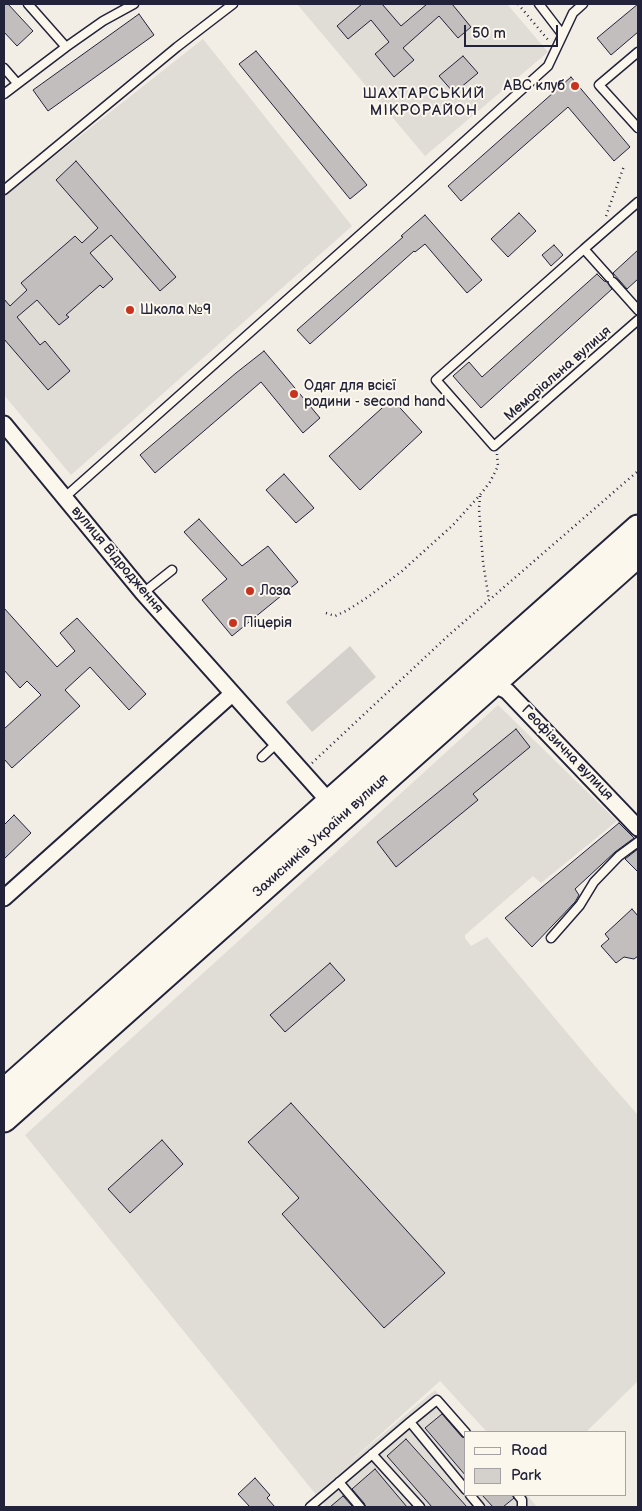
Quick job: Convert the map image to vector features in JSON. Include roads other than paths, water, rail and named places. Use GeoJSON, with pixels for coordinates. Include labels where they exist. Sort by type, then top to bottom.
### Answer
{"type":"FeatureCollection","features":[{"type":"Feature","properties":{"kind":"highway","name":"Захисників України вулиця"},"geometry":{"type":"LineString","coordinates":[[4,1119],[638,528]]}},
{"type":"Feature","properties":{"kind":"highway","name":"Захисників України вулиця"},"geometry":{"type":"LineString","coordinates":[[4,1091],[336,810],[492,684],[638,554]]}},
{"type":"Feature","properties":{"kind":"street","name":"вулиця Відродження"},"geometry":{"type":"LineString","coordinates":[[4,424],[143,593],[336,810]]}},
{"type":"Feature","properties":{"kind":"street","name":"Геофізична вулиця"},"geometry":{"type":"LineString","coordinates":[[492,684],[507,691],[638,828]]}},
{"type":"Feature","properties":{"kind":"street"},"geometry":{"type":"LineString","coordinates":[[4,898],[232,694]]}},
{"type":"Feature","properties":{"kind":"lane"},"geometry":{"type":"LineString","coordinates":[[28,4],[66,48]]}},
{"type":"Feature","properties":{"kind":"lane"},"geometry":{"type":"LineString","coordinates":[[4,94],[103,21],[134,4]]}},
{"type":"Feature","properties":{"kind":"lane"},"geometry":{"type":"LineString","coordinates":[[4,190],[176,47],[233,4]]}},
{"type":"Feature","properties":{"kind":"lane"},"geometry":{"type":"LineString","coordinates":[[539,4],[562,34]]}},
{"type":"Feature","properties":{"kind":"lane"},"geometry":{"type":"LineString","coordinates":[[65,497],[548,66],[573,13],[583,4]]}},
{"type":"Feature","properties":{"kind":"lane"},"geometry":{"type":"LineString","coordinates":[[637,124],[599,85],[638,52]]}},
{"type":"Feature","properties":{"kind":"lane"},"geometry":{"type":"LineString","coordinates":[[4,68],[18,83]]}},
{"type":"Feature","properties":{"kind":"lane"},"geometry":{"type":"LineString","coordinates":[[638,202],[584,249],[638,310]]}},
{"type":"Feature","properties":{"kind":"lane","name":"Меморіальна вулиця"},"geometry":{"type":"LineString","coordinates":[[584,249],[436,380],[494,446],[638,320]]}},
{"type":"Feature","properties":{"kind":"lane"},"geometry":{"type":"LineString","coordinates":[[143,593],[172,570]]}},
{"type":"Feature","properties":{"kind":"lane"},"geometry":{"type":"LineString","coordinates":[[262,757],[278,743]]}},
{"type":"Feature","properties":{"kind":"lane"},"geometry":{"type":"LineString","coordinates":[[551,938],[580,905],[594,882],[619,856],[638,842]]}},
{"type":"Feature","properties":{"kind":"lane"},"geometry":{"type":"LineString","coordinates":[[310,1507],[437,1400],[464,1431]]}},
{"type":"Feature","properties":{"kind":"lane"},"geometry":{"type":"LineString","coordinates":[[410,1422],[464,1488]]}},
{"type":"Feature","properties":{"kind":"lane"},"geometry":{"type":"LineString","coordinates":[[372,1454],[420,1507]]}},
{"type":"Feature","properties":{"kind":"lane"},"geometry":{"type":"LineString","coordinates":[[339,1482],[360,1507]]}},
{"type":"Feature","properties":{"kind":"lane"},"geometry":{"type":"LineString","coordinates":[[471,1496],[480,1507]]}},
{"type":"Feature","properties":{"kind":"place","name":"ABC клуб"},"geometry":{"type":"Point","coordinates":[575,86]}},
{"type":"Feature","properties":{"kind":"place","name":"Школа №9"},"geometry":{"type":"Point","coordinates":[130,310]}},
{"type":"Feature","properties":{"kind":"place","name":"Одяг для всієї родини - second hand"},"geometry":{"type":"Point","coordinates":[294,394]}},
{"type":"Feature","properties":{"kind":"place","name":"Лоза"},"geometry":{"type":"Point","coordinates":[250,591]}},
{"type":"Feature","properties":{"kind":"place","name":"Піцерія"},"geometry":{"type":"Point","coordinates":[233,623]}},
{"type":"Feature","properties":{"kind":"district","name":"ШАХТАРСЬКИЙ МІКРОРАЙОН"},"geometry":{"type":"Point","coordinates":[424,102]}}]}
